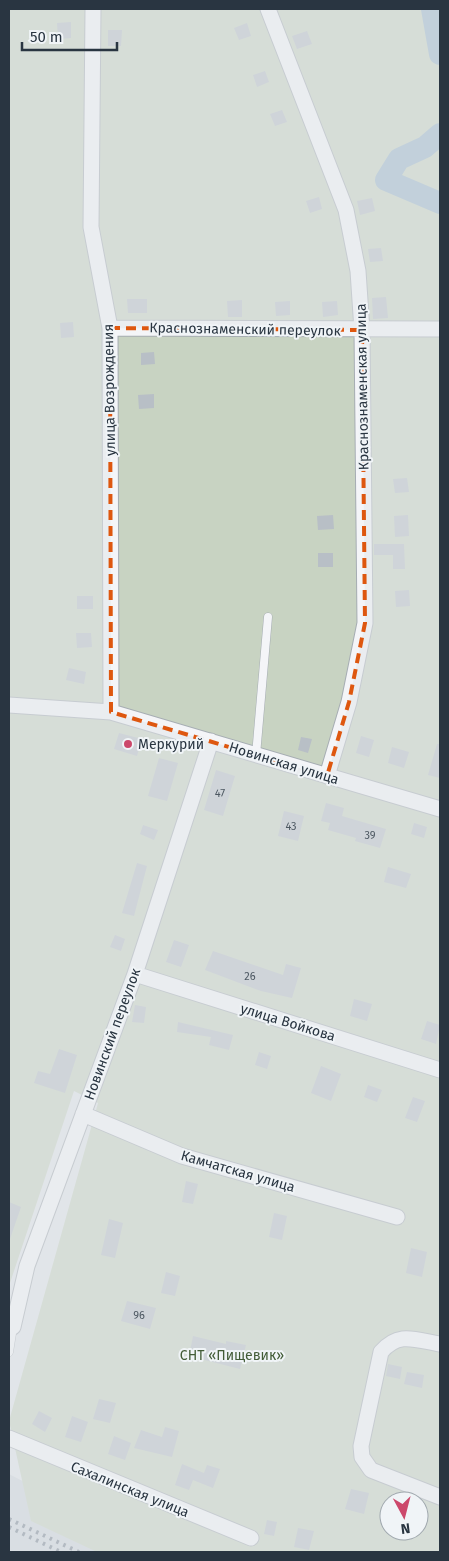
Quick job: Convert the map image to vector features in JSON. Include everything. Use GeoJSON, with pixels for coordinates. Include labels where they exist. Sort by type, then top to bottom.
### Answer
{"type":"FeatureCollection","features":[{"type":"Feature","properties":{"kind":"street","name":"улица Возрождения"},"geometry":{"type":"LineString","coordinates":[[93,9],[90,227],[110,328],[111,712]]}},
{"type":"Feature","properties":{"kind":"street","name":"Краснознаменская улица"},"geometry":{"type":"LineString","coordinates":[[268,9],[346,210],[358,271],[362,330],[365,623],[349,702],[327,776]]}},
{"type":"Feature","properties":{"kind":"street","name":"Краснознаменский переулок"},"geometry":{"type":"LineString","coordinates":[[110,328],[440,329]]}},
{"type":"Feature","properties":{"kind":"street","name":"Новинская улица"},"geometry":{"type":"LineString","coordinates":[[9,705],[111,712],[440,809]]}},
{"type":"Feature","properties":{"kind":"street","name":"Новинский переулок"},"geometry":{"type":"LineString","coordinates":[[11,1328],[27,1266],[135,974],[211,741]]}},
{"type":"Feature","properties":{"kind":"street","name":"улица Войкова"},"geometry":{"type":"LineString","coordinates":[[135,974],[440,1070]]}},
{"type":"Feature","properties":{"kind":"street","name":"Камчатская улица"},"geometry":{"type":"LineString","coordinates":[[82,1114],[182,1156],[397,1217]]}},
{"type":"Feature","properties":{"kind":"street"},"geometry":{"type":"LineString","coordinates":[[440,1344],[401,1338],[390,1342],[381,1352],[362,1446],[362,1457],[371,1470],[440,1497]]}},
{"type":"Feature","properties":{"kind":"street","name":"Сахалинская улица"},"geometry":{"type":"LineString","coordinates":[[9,1438],[251,1538]]}},
{"type":"Feature","properties":{"kind":"lane"},"geometry":{"type":"LineString","coordinates":[[256,754],[268,617]]}},
{"type":"Feature","properties":{"kind":"lane"},"geometry":{"type":"LineString","coordinates":[[9,1352],[11,1328]]}},
{"type":"Feature","properties":{"kind":"highlighted area"},"geometry":{"type":"Polygon","coordinates":[[[110,328],[362,330],[365,623],[349,702],[327,776],[111,712],[110,328]]]}},
{"type":"Feature","properties":{"kind":"shaded area"},"geometry":{"type":"Polygon","coordinates":[[[9,1474],[159,1552],[9,1552],[9,1474]]]}},
{"type":"Feature","properties":{"kind":"green space","name":"СНТ «Пищевик»"},"geometry":{"type":"Polygon","coordinates":[[[9,9],[440,9],[440,1552],[97,1552],[31,1521],[9,1421],[98,1103],[74,1091],[9,1286],[9,9]]]}},
{"type":"Feature","properties":{"kind":"building"},"geometry":{"type":"Polygon","coordinates":[[[71,22],[71,38],[58,39],[57,23],[71,22]]]}},
{"type":"Feature","properties":{"kind":"building"},"geometry":{"type":"Polygon","coordinates":[[[247,23],[251,36],[239,40],[234,28],[247,23]]]}},
{"type":"Feature","properties":{"kind":"building"},"geometry":{"type":"Polygon","coordinates":[[[108,30],[122,30],[121,46],[108,46],[108,30]]]}},
{"type":"Feature","properties":{"kind":"building"},"geometry":{"type":"Polygon","coordinates":[[[307,31],[312,44],[297,49],[292,36],[307,31]]]}},
{"type":"Feature","properties":{"kind":"building"},"geometry":{"type":"Polygon","coordinates":[[[265,71],[269,82],[257,87],[253,75],[265,71]]]}},
{"type":"Feature","properties":{"kind":"building"},"geometry":{"type":"Polygon","coordinates":[[[282,110],[287,122],[275,126],[270,114],[282,110]]]}},
{"type":"Feature","properties":{"kind":"building"},"geometry":{"type":"Polygon","coordinates":[[[319,197],[322,209],[310,213],[306,201],[319,197]]]}},
{"type":"Feature","properties":{"kind":"building"},"geometry":{"type":"Polygon","coordinates":[[[372,198],[375,211],[360,215],[357,201],[372,198]]]}},
{"type":"Feature","properties":{"kind":"building"},"geometry":{"type":"Polygon","coordinates":[[[381,248],[383,261],[370,262],[368,249],[381,248]]]}},
{"type":"Feature","properties":{"kind":"building"},"geometry":{"type":"Polygon","coordinates":[[[386,297],[388,318],[373,319],[372,298],[386,297]]]}},
{"type":"Feature","properties":{"kind":"building"},"geometry":{"type":"Polygon","coordinates":[[[127,299],[147,299],[147,313],[128,313],[127,299]]]}},
{"type":"Feature","properties":{"kind":"building"},"geometry":{"type":"Polygon","coordinates":[[[242,300],[242,317],[228,317],[227,301],[242,300]]]}},
{"type":"Feature","properties":{"kind":"building"},"geometry":{"type":"Polygon","coordinates":[[[290,301],[290,315],[276,316],[275,302],[290,301]]]}},
{"type":"Feature","properties":{"kind":"building"},"geometry":{"type":"Polygon","coordinates":[[[337,301],[338,315],[323,317],[322,302],[337,301]]]}},
{"type":"Feature","properties":{"kind":"building"},"geometry":{"type":"Polygon","coordinates":[[[73,322],[74,337],[61,338],[60,323],[73,322]]]}},
{"type":"Feature","properties":{"kind":"building"},"geometry":{"type":"Polygon","coordinates":[[[154,352],[155,364],[141,365],[141,353],[154,352]]]}},
{"type":"Feature","properties":{"kind":"building"},"geometry":{"type":"Polygon","coordinates":[[[154,394],[154,408],[139,409],[138,395],[154,394]]]}},
{"type":"Feature","properties":{"kind":"building"},"geometry":{"type":"Polygon","coordinates":[[[407,478],[409,492],[395,493],[393,479],[407,478]]]}},
{"type":"Feature","properties":{"kind":"building"},"geometry":{"type":"Polygon","coordinates":[[[333,515],[334,529],[318,530],[317,516],[333,515]]]}},
{"type":"Feature","properties":{"kind":"building"},"geometry":{"type":"Polygon","coordinates":[[[408,515],[409,536],[395,537],[394,516],[408,515]]]}},
{"type":"Feature","properties":{"kind":"building"},"geometry":{"type":"Polygon","coordinates":[[[374,544],[404,544],[405,569],[393,569],[393,555],[374,555],[374,544]]]}},
{"type":"Feature","properties":{"kind":"building"},"geometry":{"type":"Polygon","coordinates":[[[318,553],[333,553],[333,567],[318,567],[318,553]]]}},
{"type":"Feature","properties":{"kind":"building"},"geometry":{"type":"Polygon","coordinates":[[[409,590],[410,606],[396,607],[395,591],[409,590]]]}},
{"type":"Feature","properties":{"kind":"building"},"geometry":{"type":"Polygon","coordinates":[[[77,596],[93,596],[93,609],[77,609],[77,596]]]}},
{"type":"Feature","properties":{"kind":"building"},"geometry":{"type":"Polygon","coordinates":[[[76,633],[91,633],[92,647],[77,648],[76,633]]]}},
{"type":"Feature","properties":{"kind":"building"},"geometry":{"type":"Polygon","coordinates":[[[69,668],[86,672],[84,684],[66,680],[69,668]]]}},
{"type":"Feature","properties":{"kind":"building","name":"Меркурий"},"geometry":{"type":"Polygon","coordinates":[[[119,733],[142,739],[137,756],[114,749],[119,733]]]}},
{"type":"Feature","properties":{"kind":"building"},"geometry":{"type":"Polygon","coordinates":[[[361,736],[374,740],[369,757],[356,753],[361,736]]]}},
{"type":"Feature","properties":{"kind":"building"},"geometry":{"type":"Polygon","coordinates":[[[301,737],[312,739],[308,753],[298,750],[301,737]]]}},
{"type":"Feature","properties":{"kind":"building"},"geometry":{"type":"Polygon","coordinates":[[[437,744],[440,744],[440,778],[428,775],[437,744]]]}},
{"type":"Feature","properties":{"kind":"building"},"geometry":{"type":"Polygon","coordinates":[[[392,747],[409,752],[404,768],[388,763],[392,747]]]}},
{"type":"Feature","properties":{"kind":"building"},"geometry":{"type":"Polygon","coordinates":[[[159,758],[178,763],[167,801],[148,796],[159,758]]]}},
{"type":"Feature","properties":{"kind":"building"},"geometry":{"type":"Polygon","coordinates":[[[216,770],[235,776],[223,816],[204,810],[216,770]]]}},
{"type":"Feature","properties":{"kind":"building"},"geometry":{"type":"Polygon","coordinates":[[[326,803],[344,808],[342,816],[386,829],[380,848],[355,841],[356,838],[328,830],[330,823],[321,821],[326,803]]]}},
{"type":"Feature","properties":{"kind":"building"},"geometry":{"type":"Polygon","coordinates":[[[284,811],[304,816],[298,841],[278,836],[284,811]]]}},
{"type":"Feature","properties":{"kind":"building"},"geometry":{"type":"Polygon","coordinates":[[[414,823],[427,827],[424,838],[411,834],[414,823]]]}},
{"type":"Feature","properties":{"kind":"building"},"geometry":{"type":"Polygon","coordinates":[[[143,825],[158,830],[154,840],[140,834],[143,825]]]}},
{"type":"Feature","properties":{"kind":"building"},"geometry":{"type":"Polygon","coordinates":[[[137,863],[147,866],[134,916],[122,913],[137,863]]]}},
{"type":"Feature","properties":{"kind":"building"},"geometry":{"type":"Polygon","coordinates":[[[388,867],[411,874],[406,888],[384,882],[388,867]]]}},
{"type":"Feature","properties":{"kind":"building"},"geometry":{"type":"Polygon","coordinates":[[[115,935],[125,939],[121,951],[110,947],[115,935]]]}},
{"type":"Feature","properties":{"kind":"building"},"geometry":{"type":"Polygon","coordinates":[[[174,940],[189,945],[181,967],[166,962],[174,940]]]}},
{"type":"Feature","properties":{"kind":"building"},"geometry":{"type":"Polygon","coordinates":[[[213,951],[283,975],[286,964],[301,968],[292,998],[261,991],[205,970],[213,951]]]}},
{"type":"Feature","properties":{"kind":"building"},"geometry":{"type":"Polygon","coordinates":[[[354,999],[372,1004],[367,1021],[350,1016],[354,999]]]}},
{"type":"Feature","properties":{"kind":"building"},"geometry":{"type":"Polygon","coordinates":[[[135,1005],[146,1007],[144,1023],[132,1022],[135,1005]]]}},
{"type":"Feature","properties":{"kind":"building"},"geometry":{"type":"Polygon","coordinates":[[[427,1021],[440,1025],[436,1044],[421,1039],[427,1021]]]}},
{"type":"Feature","properties":{"kind":"building"},"geometry":{"type":"Polygon","coordinates":[[[178,1022],[233,1035],[229,1050],[209,1045],[211,1037],[177,1032],[178,1022]]]}},
{"type":"Feature","properties":{"kind":"building"},"geometry":{"type":"Polygon","coordinates":[[[59,1049],[77,1055],[65,1093],[34,1083],[38,1071],[50,1074],[59,1049]]]}},
{"type":"Feature","properties":{"kind":"building"},"geometry":{"type":"Polygon","coordinates":[[[259,1052],[271,1056],[267,1069],[255,1065],[259,1052]]]}},
{"type":"Feature","properties":{"kind":"building"},"geometry":{"type":"Polygon","coordinates":[[[321,1066],[341,1074],[331,1101],[311,1093],[321,1066]]]}},
{"type":"Feature","properties":{"kind":"building"},"geometry":{"type":"Polygon","coordinates":[[[368,1085],[382,1090],[377,1102],[364,1097],[368,1085]]]}},
{"type":"Feature","properties":{"kind":"building"},"geometry":{"type":"Polygon","coordinates":[[[413,1097],[425,1101],[417,1122],[405,1118],[413,1097]]]}},
{"type":"Feature","properties":{"kind":"building"},"geometry":{"type":"Polygon","coordinates":[[[186,1181],[198,1184],[193,1204],[182,1202],[186,1181]]]}},
{"type":"Feature","properties":{"kind":"building"},"geometry":{"type":"Polygon","coordinates":[[[9,1202],[21,1207],[10,1239],[9,1238],[9,1202]]]}},
{"type":"Feature","properties":{"kind":"building"},"geometry":{"type":"Polygon","coordinates":[[[274,1213],[287,1216],[282,1240],[269,1237],[274,1213]]]}},
{"type":"Feature","properties":{"kind":"building"},"geometry":{"type":"Polygon","coordinates":[[[109,1219],[123,1223],[115,1258],[101,1255],[109,1219]]]}},
{"type":"Feature","properties":{"kind":"building"},"geometry":{"type":"Polygon","coordinates":[[[411,1248],[427,1252],[422,1277],[406,1273],[411,1248]]]}},
{"type":"Feature","properties":{"kind":"building"},"geometry":{"type":"Polygon","coordinates":[[[166,1272],[180,1276],[175,1296],[161,1293],[166,1272]]]}},
{"type":"Feature","properties":{"kind":"building"},"geometry":{"type":"Polygon","coordinates":[[[127,1301],[156,1308],[150,1329],[121,1321],[127,1301]]]}},
{"type":"Feature","properties":{"kind":"building"},"geometry":{"type":"Polygon","coordinates":[[[193,1336],[226,1344],[226,1341],[246,1345],[240,1369],[189,1356],[193,1336]]]}},
{"type":"Feature","properties":{"kind":"building"},"geometry":{"type":"Polygon","coordinates":[[[388,1364],[402,1367],[400,1379],[386,1376],[388,1364]]]}},
{"type":"Feature","properties":{"kind":"building"},"geometry":{"type":"Polygon","coordinates":[[[407,1372],[424,1375],[422,1388],[404,1384],[407,1372]]]}},
{"type":"Feature","properties":{"kind":"building"},"geometry":{"type":"Polygon","coordinates":[[[99,1399],[116,1403],[110,1423],[93,1419],[99,1399]]]}},
{"type":"Feature","properties":{"kind":"building"},"geometry":{"type":"Polygon","coordinates":[[[39,1411],[52,1418],[45,1432],[32,1424],[39,1411]]]}},
{"type":"Feature","properties":{"kind":"building"},"geometry":{"type":"Polygon","coordinates":[[[72,1416],[88,1422],[81,1442],[65,1437],[72,1416]]]}},
{"type":"Feature","properties":{"kind":"building"},"geometry":{"type":"Polygon","coordinates":[[[165,1427],[179,1431],[172,1457],[134,1448],[141,1430],[162,1437],[165,1427]]]}},
{"type":"Feature","properties":{"kind":"building"},"geometry":{"type":"Polygon","coordinates":[[[114,1436],[131,1443],[125,1460],[108,1454],[114,1436]]]}},
{"type":"Feature","properties":{"kind":"building"},"geometry":{"type":"Polygon","coordinates":[[[182,1464],[204,1473],[207,1465],[220,1469],[213,1488],[193,1480],[189,1490],[175,1485],[182,1464]]]}},
{"type":"Feature","properties":{"kind":"building"},"geometry":{"type":"Polygon","coordinates":[[[351,1489],[369,1493],[364,1514],[345,1509],[351,1489]]]}},
{"type":"Feature","properties":{"kind":"building"},"geometry":{"type":"Polygon","coordinates":[[[267,1520],[277,1522],[274,1536],[264,1534],[267,1520]]]}},
{"type":"Feature","properties":{"kind":"building"},"geometry":{"type":"Polygon","coordinates":[[[298,1528],[314,1531],[309,1550],[294,1547],[298,1528]]]}},
{"type":"Feature","properties":{"kind":"waterway"},"geometry":{"type":"LineString","coordinates":[[432,9],[440,54]]}},
{"type":"Feature","properties":{"kind":"waterway"},"geometry":{"type":"LineString","coordinates":[[440,134],[425,147],[399,159],[386,180],[440,203]]}},
{"type":"Feature","properties":{"kind":"railway"},"geometry":{"type":"LineString","coordinates":[[9,1519],[79,1552]]}},
{"type":"Feature","properties":{"kind":"railway"},"geometry":{"type":"LineString","coordinates":[[9,1527],[61,1552]]}},
{"type":"Feature","properties":{"kind":"place","name":"Меркурий"},"geometry":{"type":"Point","coordinates":[128,744]}}]}
